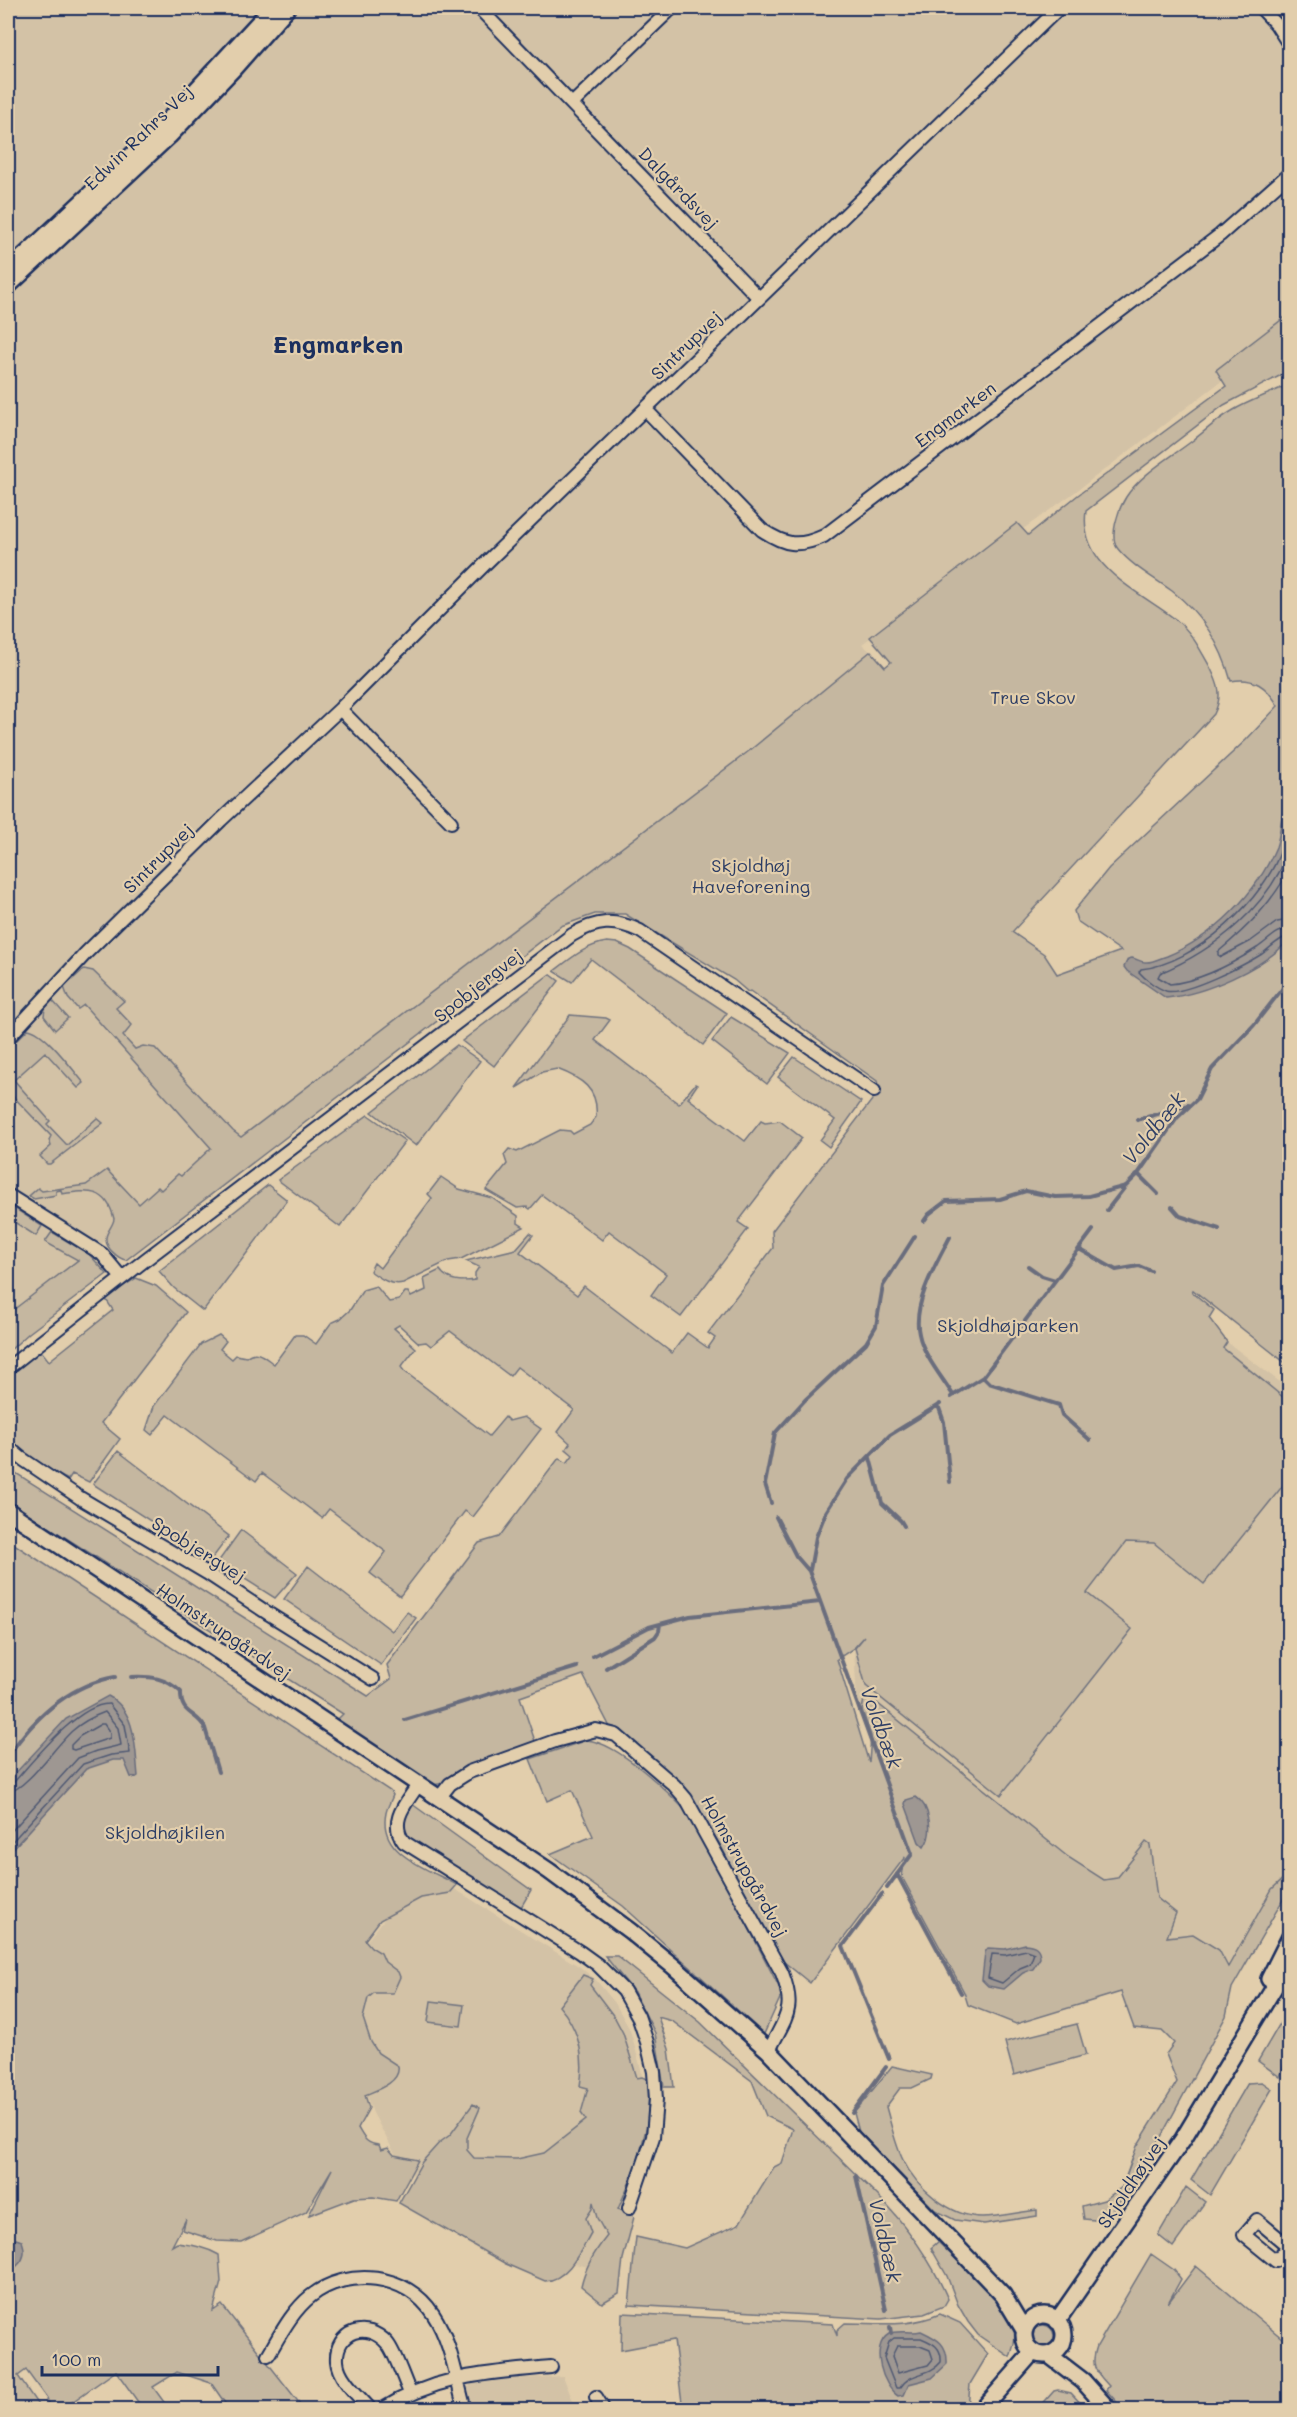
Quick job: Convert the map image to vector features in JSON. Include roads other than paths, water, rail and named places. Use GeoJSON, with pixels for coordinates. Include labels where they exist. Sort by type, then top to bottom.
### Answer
{"type":"FeatureCollection","features":[{"type":"Feature","properties":{"kind":"street","name":"Edwin Rahrs Vej"},"geometry":{"type":"LineString","coordinates":[[8,271],[160,128],[272,8]]}},
{"type":"Feature","properties":{"kind":"street","name":"Edwin Rahrs Vej"},"geometry":{"type":"LineString","coordinates":[[8,286],[169,136],[287,8]]}},
{"type":"Feature","properties":{"kind":"street","name":"Dalgårdsvej"},"geometry":{"type":"LineString","coordinates":[[479,8],[759,298]]}},
{"type":"Feature","properties":{"kind":"street"},"geometry":{"type":"LineString","coordinates":[[572,104],[672,8]]}},
{"type":"Feature","properties":{"kind":"street","name":"Sintrupvej"},"geometry":{"type":"LineString","coordinates":[[8,1038],[86,953],[221,820],[340,709],[481,568],[1059,8]]}},
{"type":"Feature","properties":{"kind":"street"},"geometry":{"type":"LineString","coordinates":[[1261,8],[1276,24],[1290,46]]}},
{"type":"Feature","properties":{"kind":"street","name":"Engmarken"},"geometry":{"type":"LineString","coordinates":[[645,409],[762,530],[777,540],[790,544],[809,543],[824,536],[1220,235],[1290,173]]}},
{"type":"Feature","properties":{"kind":"street"},"geometry":{"type":"LineString","coordinates":[[340,709],[450,822]]}},
{"type":"Feature","properties":{"kind":"street","name":"Spobjergvej"},"geometry":{"type":"LineString","coordinates":[[8,1368],[122,1278],[572,935],[596,925],[609,921],[640,931],[874,1091]]}},
{"type":"Feature","properties":{"kind":"street"},"geometry":{"type":"LineString","coordinates":[[8,1195],[102,1254],[122,1278]]}},
{"type":"Feature","properties":{"kind":"street","name":"Spobjergvej"},"geometry":{"type":"LineString","coordinates":[[8,1447],[80,1498],[207,1573],[373,1679]]}},
{"type":"Feature","properties":{"kind":"street","name":"Holmstrupgårdvej"},"geometry":{"type":"LineString","coordinates":[[8,1511],[549,1871],[630,1931],[673,1966],[769,2052],[1003,2295],[1024,2330]]}},
{"type":"Feature","properties":{"kind":"street","name":"Holmstrupgårdvej"},"geometry":{"type":"LineString","coordinates":[[439,1798],[450,1784],[498,1760],[596,1730],[616,1735],[666,1778],[686,1799],[782,1973],[790,1994],[788,2013],[769,2052]]}},
{"type":"Feature","properties":{"kind":"street"},"geometry":{"type":"LineString","coordinates":[[418,1785],[398,1818],[397,1830],[404,1842],[589,1958],[624,1991],[638,2016],[654,2072],[656,2099],[653,2138],[629,2208]]}},
{"type":"Feature","properties":{"kind":"street","name":"Skjoldhøjvej"},"geometry":{"type":"LineString","coordinates":[[1229,2060],[1290,1937]]}},
{"type":"Feature","properties":{"kind":"street","name":"Skjoldhøjvej"},"geometry":{"type":"LineString","coordinates":[[1057,2320],[1158,2179],[1290,1961]]}},
{"type":"Feature","properties":{"kind":"street"},"geometry":{"type":"LineString","coordinates":[[267,2355],[294,2314],[309,2297],[327,2286],[343,2280],[365,2277],[399,2285],[416,2295],[432,2312],[443,2333],[465,2409]]}},
{"type":"Feature","properties":{"kind":"street","name":"Holmstrupgårdvej"},"geometry":{"type":"LineString","coordinates":[[1003,2295],[1039,2316]]}},
{"type":"Feature","properties":{"kind":"street"},"geometry":{"type":"LineString","coordinates":[[1083,2381],[1062,2344],[1063,2329],[1057,2320],[1047,2315],[1029,2321],[1024,2330],[1026,2345],[1033,2352],[1048,2355],[1083,2381],[1110,2409]]}},
{"type":"Feature","properties":{"kind":"street"},"geometry":{"type":"LineString","coordinates":[[371,2409],[344,2378],[337,2362],[339,2347],[349,2334],[363,2329],[376,2333],[388,2344],[410,2393]]}},
{"type":"Feature","properties":{"kind":"street"},"geometry":{"type":"LineString","coordinates":[[1048,2355],[1062,2344]]}},
{"type":"Feature","properties":{"kind":"street"},"geometry":{"type":"LineString","coordinates":[[982,2409],[1033,2352]]}},
{"type":"Feature","properties":{"kind":"street"},"geometry":{"type":"LineString","coordinates":[[381,2409],[410,2393],[456,2377],[551,2367]]}},
{"type":"Feature","properties":{"kind":"street"},"geometry":{"type":"LineString","coordinates":[[596,2397],[604,2409]]}},
{"type":"Feature","properties":{"kind":"water"},"geometry":{"type":"Polygon","coordinates":[[[1289,799],[1289,940],[1278,951],[1248,970],[1215,986],[1181,996],[1166,998],[1127,971],[1124,967],[1128,959],[1148,962],[1167,956],[1201,938],[1232,912],[1268,864],[1276,847],[1284,810],[1289,799]]]}},
{"type":"Feature","properties":{"kind":"water"},"geometry":{"type":"Polygon","coordinates":[[[108,1696],[124,1711],[129,1721],[135,1743],[138,1776],[131,1777],[124,1760],[113,1760],[86,1769],[8,1854],[8,1781],[66,1719],[108,1696]]]}},
{"type":"Feature","properties":{"kind":"water"},"geometry":{"type":"Polygon","coordinates":[[[916,1797],[925,1807],[929,1820],[929,1835],[924,1847],[919,1842],[905,1804],[906,1800],[916,1797]]]}},
{"type":"Feature","properties":{"kind":"water"},"geometry":{"type":"Polygon","coordinates":[[[1025,1944],[1034,1946],[1039,1951],[1040,1958],[1033,1969],[1023,1973],[1004,1989],[988,1986],[982,1980],[985,1952],[988,1948],[1005,1949],[1025,1944]]]}},
{"type":"Feature","properties":{"kind":"water"},"geometry":{"type":"Polygon","coordinates":[[[16,2239],[22,2241],[24,2256],[20,2263],[8,2273],[8,2242],[16,2239]]]}},
{"type":"Feature","properties":{"kind":"water"},"geometry":{"type":"Polygon","coordinates":[[[921,2331],[941,2343],[946,2352],[947,2364],[932,2378],[909,2384],[904,2395],[898,2396],[883,2376],[879,2357],[880,2347],[889,2334],[921,2331]]]}},
{"type":"Feature","properties":{"kind":"waterway","name":"Voldbæk"},"geometry":{"type":"LineString","coordinates":[[924,1221],[929,1214],[946,1201],[1000,1199],[1026,1191],[1055,1197],[1089,1196],[1126,1186],[1138,1174],[1177,1118],[1197,1099],[1212,1069],[1254,1025],[1290,979]]}},
{"type":"Feature","properties":{"kind":"waterway"},"geometry":{"type":"LineString","coordinates":[[1137,1120],[1188,1105]]}},
{"type":"Feature","properties":{"kind":"waterway"},"geometry":{"type":"LineString","coordinates":[[1138,1174],[1158,1194]]}},
{"type":"Feature","properties":{"kind":"waterway"},"geometry":{"type":"LineString","coordinates":[[1107,1210],[1125,1187]]}},
{"type":"Feature","properties":{"kind":"waterway"},"geometry":{"type":"LineString","coordinates":[[1172,1207],[1180,1216],[1219,1229]]}},
{"type":"Feature","properties":{"kind":"waterway","name":"Voldbæk"},"geometry":{"type":"LineString","coordinates":[[951,1397],[983,1377],[1093,1230]]}},
{"type":"Feature","properties":{"kind":"waterway","name":"Voldbæk"},"geometry":{"type":"LineString","coordinates":[[771,1503],[765,1484],[775,1433],[805,1400],[866,1343],[876,1326],[883,1286],[915,1236]]}},
{"type":"Feature","properties":{"kind":"waterway"},"geometry":{"type":"LineString","coordinates":[[950,1237],[922,1297],[918,1322],[924,1350],[953,1395]]}},
{"type":"Feature","properties":{"kind":"waterway"},"geometry":{"type":"LineString","coordinates":[[1079,1249],[1116,1270],[1139,1266],[1151,1271]]}},
{"type":"Feature","properties":{"kind":"waterway"},"geometry":{"type":"LineString","coordinates":[[1028,1266],[1042,1276],[1055,1280]]}},
{"type":"Feature","properties":{"kind":"waterway"},"geometry":{"type":"LineString","coordinates":[[983,1377],[989,1383],[1059,1405],[1062,1415],[1090,1440]]}},
{"type":"Feature","properties":{"kind":"waterway","name":"Voldbæk"},"geometry":{"type":"LineString","coordinates":[[810,1570],[816,1537],[826,1512],[847,1479],[890,1435],[940,1404]]}},
{"type":"Feature","properties":{"kind":"waterway"},"geometry":{"type":"LineString","coordinates":[[938,1405],[944,1422],[950,1482]]}},
{"type":"Feature","properties":{"kind":"waterway"},"geometry":{"type":"LineString","coordinates":[[870,1458],[882,1503],[904,1526]]}},
{"type":"Feature","properties":{"kind":"waterway","name":"Voldbæk"},"geometry":{"type":"LineString","coordinates":[[776,1517],[796,1556],[809,1571],[912,1854],[887,1888]]}},
{"type":"Feature","properties":{"kind":"waterway"},"geometry":{"type":"LineString","coordinates":[[593,1656],[649,1627],[690,1616],[820,1602]]}},
{"type":"Feature","properties":{"kind":"waterway"},"geometry":{"type":"LineString","coordinates":[[606,1668],[655,1637],[660,1624]]}},
{"type":"Feature","properties":{"kind":"waterway"},"geometry":{"type":"LineString","coordinates":[[405,1720],[577,1667]]}},
{"type":"Feature","properties":{"kind":"waterway"},"geometry":{"type":"LineString","coordinates":[[8,1756],[41,1716],[67,1695],[82,1687],[115,1677]]}},
{"type":"Feature","properties":{"kind":"waterway"},"geometry":{"type":"LineString","coordinates":[[131,1677],[158,1679],[181,1692],[183,1705],[205,1728],[218,1772]]}},
{"type":"Feature","properties":{"kind":"waterway"},"geometry":{"type":"LineString","coordinates":[[897,1874],[961,1993]]}},
{"type":"Feature","properties":{"kind":"waterway","name":"Voldbæk"},"geometry":{"type":"LineString","coordinates":[[882,1894],[843,1946],[889,2059]]}},
{"type":"Feature","properties":{"kind":"waterway","name":"Voldbæk"},"geometry":{"type":"LineString","coordinates":[[852,2113],[886,2067]]}},
{"type":"Feature","properties":{"kind":"waterway","name":"Voldbæk"},"geometry":{"type":"LineString","coordinates":[[856,2176],[886,2310]]}},
{"type":"Feature","properties":{"kind":"waterway","name":"Voldbæk"},"geometry":{"type":"LineString","coordinates":[[890,2327],[891,2333]]}},
{"type":"Feature","properties":{"kind":"district","name":"Engmarken"},"geometry":{"type":"Point","coordinates":[338,343]}},
{"type":"Feature","properties":{"kind":"park label","name":"True Skov"},"geometry":{"type":"Point","coordinates":[1033,697]}},
{"type":"Feature","properties":{"kind":"park label","name":"Skjoldhøj Haveforening"},"geometry":{"type":"Point","coordinates":[751,875]}},
{"type":"Feature","properties":{"kind":"park label","name":"Skjoldhøjparken"},"geometry":{"type":"Point","coordinates":[1008,1325]}},
{"type":"Feature","properties":{"kind":"park label","name":"Skjoldhøjkilen"},"geometry":{"type":"Point","coordinates":[165,1832]}}]}
